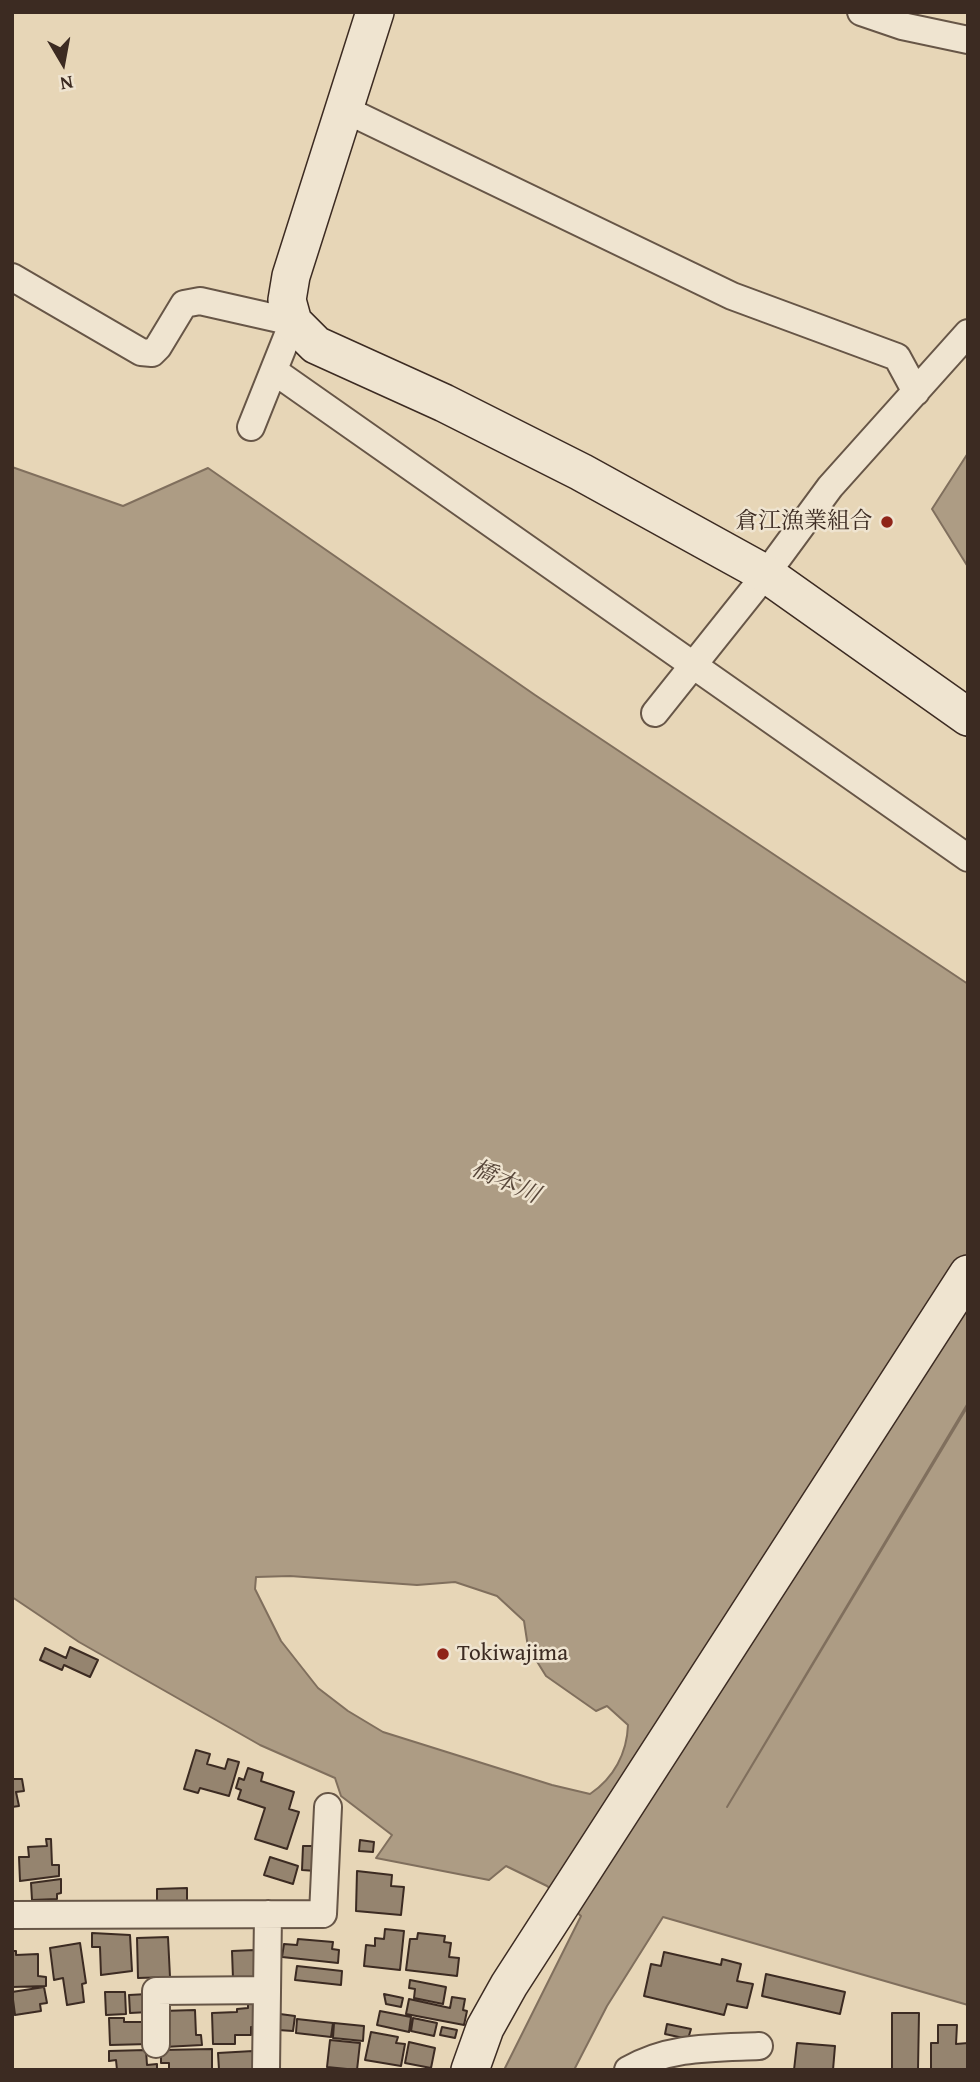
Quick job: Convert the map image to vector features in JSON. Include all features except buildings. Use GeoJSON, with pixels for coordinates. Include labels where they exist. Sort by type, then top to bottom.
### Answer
{"type":"FeatureCollection","features":[{"type":"Feature","properties":{"kind":"street"},"geometry":{"type":"LineString","coordinates":[[375,12],[291,276],[287,300],[293,322],[316,345],[444,404],[581,472],[766,574],[968,717]]}},
{"type":"Feature","properties":{"kind":"street"},"geometry":{"type":"LineString","coordinates":[[861,12],[902,26],[968,40]]}},
{"type":"Feature","properties":{"kind":"street"},"geometry":{"type":"LineString","coordinates":[[346,110],[732,296],[897,357],[916,392]]}},
{"type":"Feature","properties":{"kind":"street"},"geometry":{"type":"LineString","coordinates":[[12,277],[141,352],[152,353],[159,347],[184,303],[200,301],[293,322]]}},
{"type":"Feature","properties":{"kind":"street"},"geometry":{"type":"LineString","coordinates":[[251,427],[293,322]]}},
{"type":"Feature","properties":{"kind":"street"},"geometry":{"type":"LineString","coordinates":[[655,713],[766,574],[830,487],[968,333]]}},
{"type":"Feature","properties":{"kind":"street"},"geometry":{"type":"LineString","coordinates":[[274,371],[968,858]]}},
{"type":"Feature","properties":{"kind":"street"},"geometry":{"type":"LineString","coordinates":[[470,2070],[497,2007],[554,1913],[968,1274]]}},
{"type":"Feature","properties":{"kind":"street"},"geometry":{"type":"LineString","coordinates":[[12,1915],[323,1914],[328,1807]]}},
{"type":"Feature","properties":{"kind":"street"},"geometry":{"type":"LineString","coordinates":[[266,2070],[268,1914]]}},
{"type":"Feature","properties":{"kind":"street"},"geometry":{"type":"LineString","coordinates":[[156,2045],[156,1991],[267,1990]]}},
{"type":"Feature","properties":{"kind":"street"},"geometry":{"type":"LineString","coordinates":[[628,2070],[654,2055],[692,2049],[760,2046]]}},
{"type":"Feature","properties":{"kind":"water"},"geometry":{"type":"Polygon","coordinates":[[[968,453],[968,567],[932,509],[968,453]]]}},
{"type":"Feature","properties":{"kind":"water","name":"橋本川"},"geometry":{"type":"Polygon","coordinates":[[[12,467],[123,506],[208,468],[535,695],[968,984],[968,1403],[727,1807],[968,1406],[968,2005],[663,1917],[607,2006],[574,2070],[504,2070],[581,1916],[547,1886],[506,1866],[489,1880],[376,1858],[392,1835],[341,1796],[335,1778],[260,1745],[79,1642],[12,1597],[12,467]],[[290,1576],[256,1577],[255,1589],[281,1641],[318,1688],[348,1711],[383,1732],[552,1785],[590,1794],[598,1788],[618,1764],[628,1725],[607,1706],[596,1711],[546,1676],[528,1647],[524,1621],[497,1596],[455,1582],[417,1585],[290,1576]]]}},
{"type":"Feature","properties":{"kind":"place","name":"倉江漁業組合"},"geometry":{"type":"Point","coordinates":[887,522]}},
{"type":"Feature","properties":{"kind":"place","name":"Tokiwajima"},"geometry":{"type":"Point","coordinates":[443,1654]}}]}
